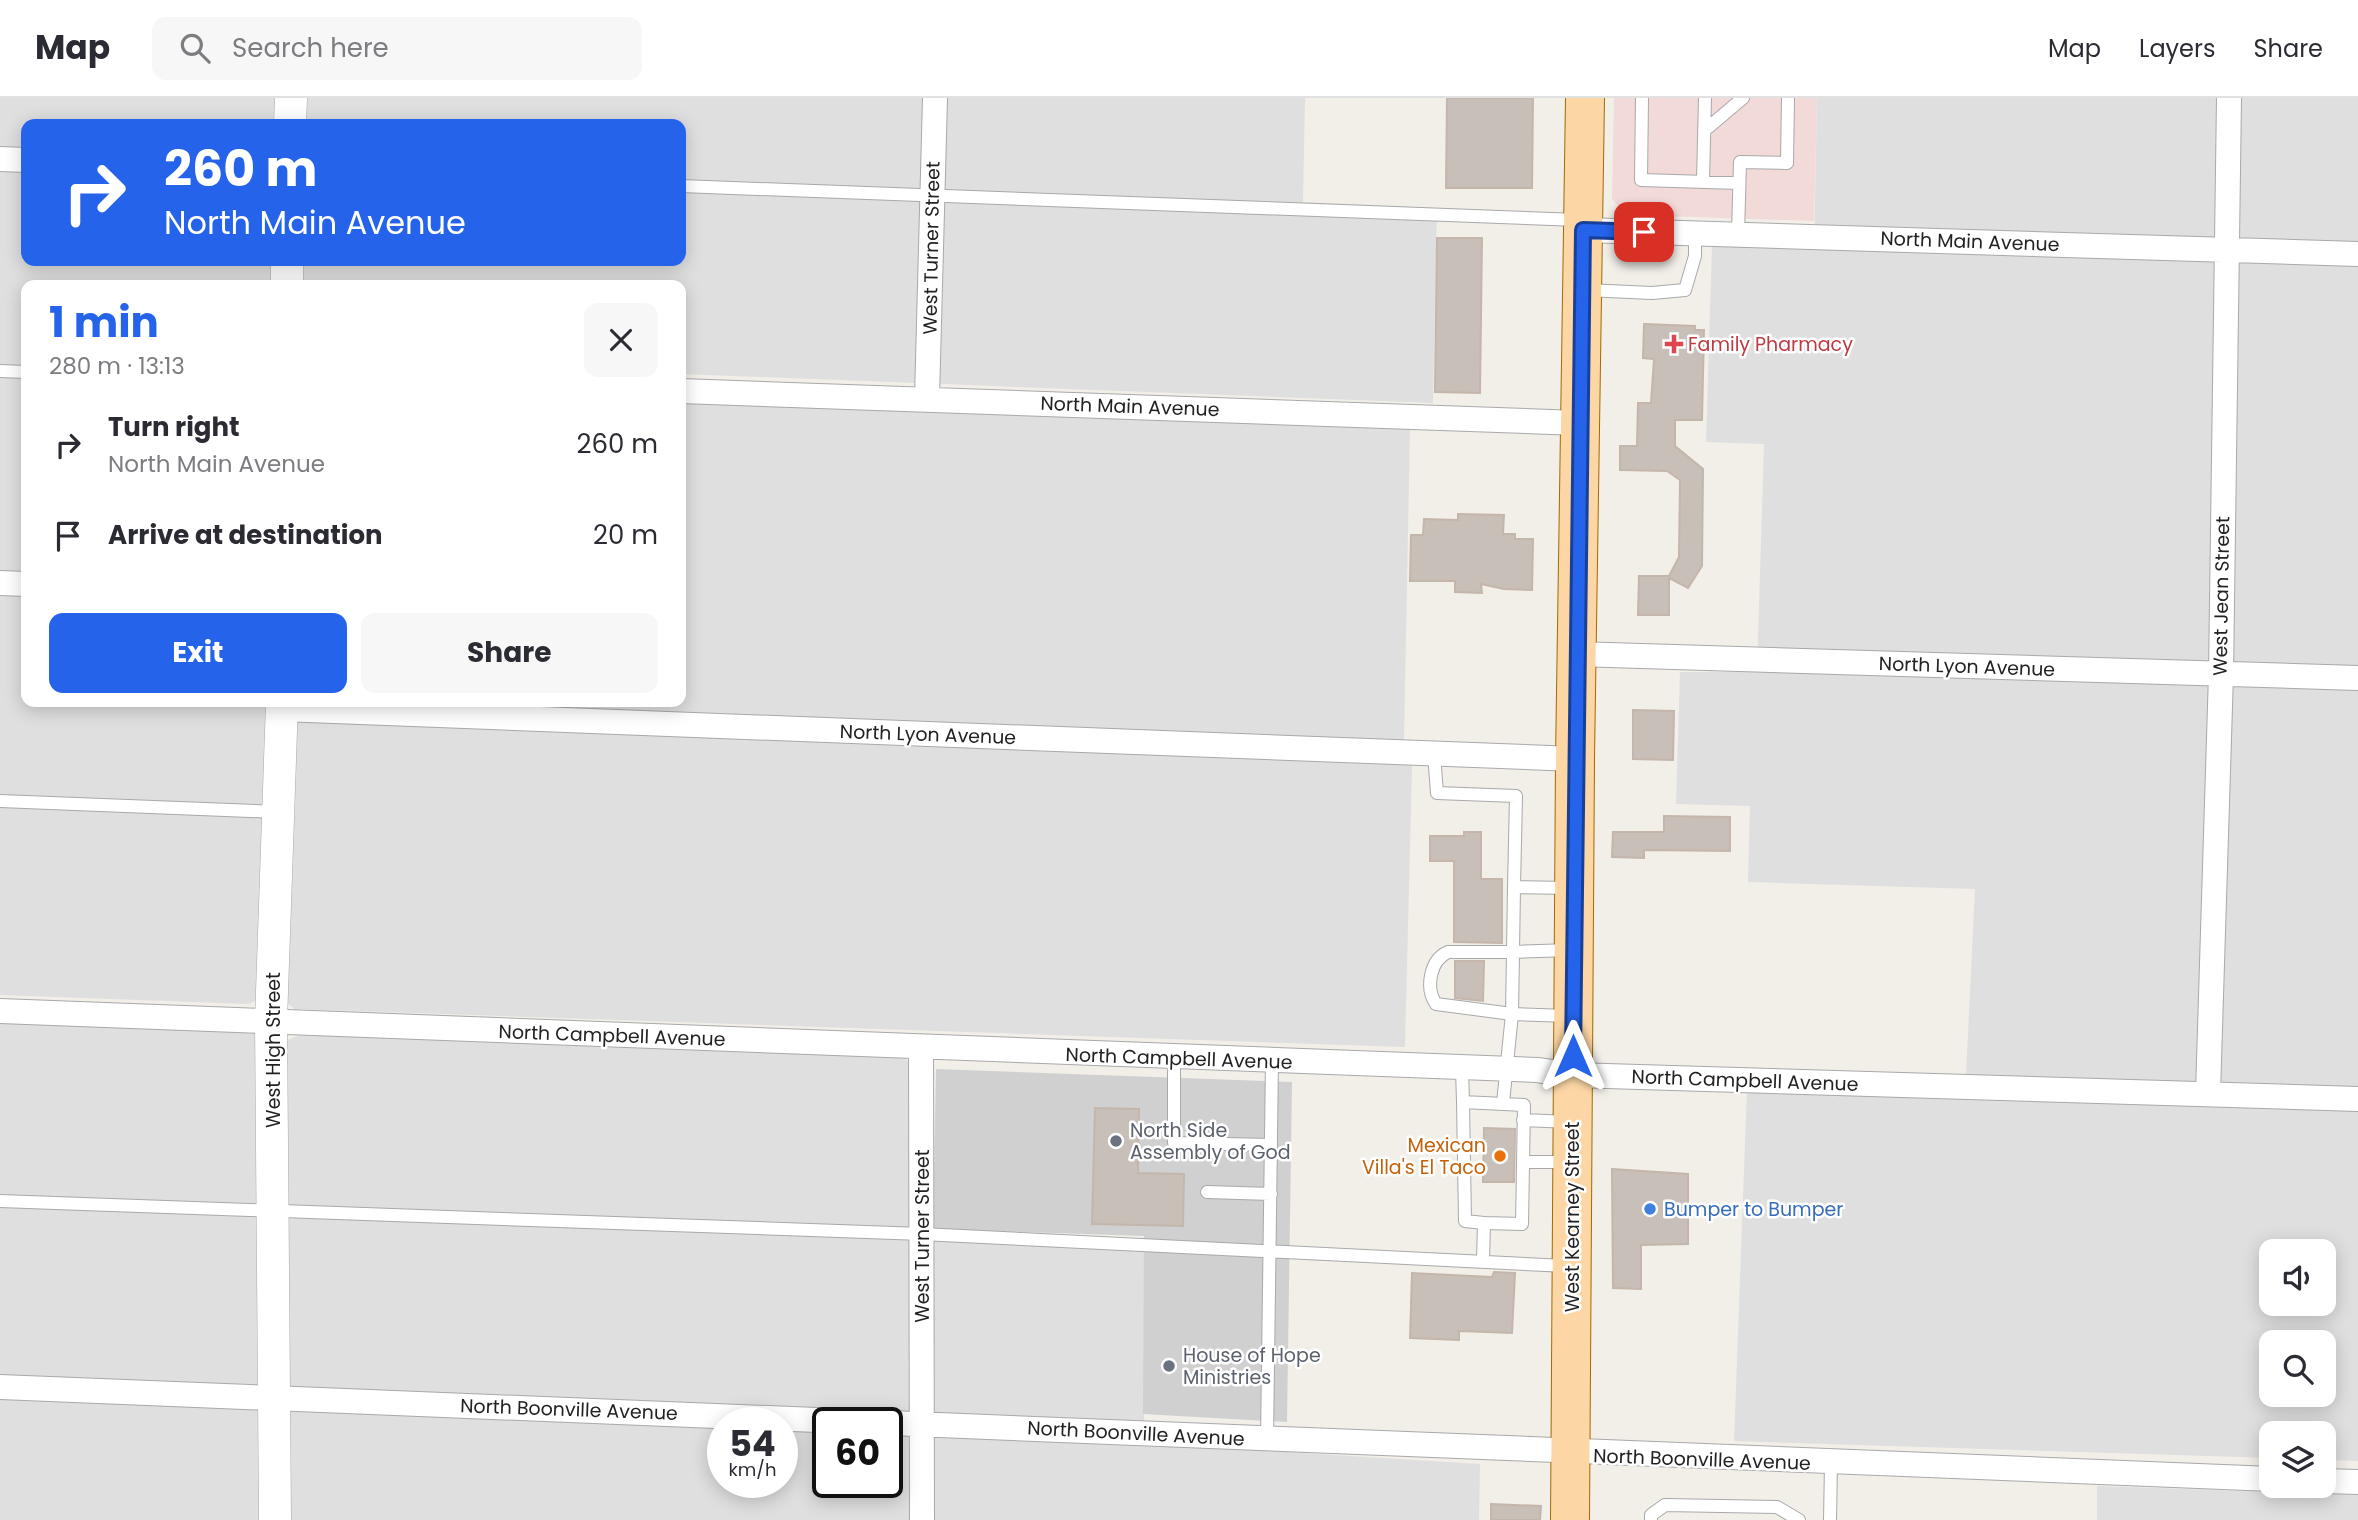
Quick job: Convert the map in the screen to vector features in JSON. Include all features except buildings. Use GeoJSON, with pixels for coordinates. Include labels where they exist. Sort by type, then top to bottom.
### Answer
{"type":"FeatureCollection","features":[{"type":"Feature","properties":{"kind":"main road","name":"West Kearney Street"},"geometry":{"type":"LineString","coordinates":[[1570,1520],[1575,759],[1585,98]]}},
{"type":"Feature","properties":{"kind":"street"},"geometry":{"type":"LineString","coordinates":[[290,119],[291,98]]}},
{"type":"Feature","properties":{"kind":"street","name":"West Turner Street"},"geometry":{"type":"LineString","coordinates":[[928,398],[934,98]]}},
{"type":"Feature","properties":{"kind":"street","name":"West Jean Street"},"geometry":{"type":"LineString","coordinates":[[2208,1093],[2221,674],[2228,98]]}},
{"type":"Feature","properties":{"kind":"street"},"geometry":{"type":"LineString","coordinates":[[0,159],[21,160]]}},
{"type":"Feature","properties":{"kind":"street","name":"North Main Avenue"},"geometry":{"type":"LineString","coordinates":[[1583,225],[1695,233],[2358,254]]}},
{"type":"Feature","properties":{"kind":"street","name":"North Main Avenue"},"geometry":{"type":"LineString","coordinates":[[686,391],[1579,423]]}},
{"type":"Feature","properties":{"kind":"street"},"geometry":{"type":"LineString","coordinates":[[0,583],[21,584]]}},
{"type":"Feature","properties":{"kind":"street","name":"North Lyon Avenue"},"geometry":{"type":"LineString","coordinates":[[1577,654],[2358,678]]}},
{"type":"Feature","properties":{"kind":"street","name":"West High Street"},"geometry":{"type":"LineString","coordinates":[[275,1520],[271,1021],[282,707]]}},
{"type":"Feature","properties":{"kind":"street","name":"North Lyon Avenue"},"geometry":{"type":"LineString","coordinates":[[306,707],[1575,759]]}},
{"type":"Feature","properties":{"kind":"street","name":"North Campbell Avenue"},"geometry":{"type":"LineString","coordinates":[[0,1011],[1507,1069],[1573,1075],[2358,1099]]}},
{"type":"Feature","properties":{"kind":"street","name":"West Turner Street"},"geometry":{"type":"LineString","coordinates":[[921,1048],[922,1520]]}},
{"type":"Feature","properties":{"kind":"street","name":"North Boonville Avenue"},"geometry":{"type":"LineString","coordinates":[[0,1387],[923,1423],[1571,1454],[2259,1479]]}},
{"type":"Feature","properties":{"kind":"street"},"geometry":{"type":"LineString","coordinates":[[2336,1481],[2358,1482]]}},
{"type":"Feature","properties":{"kind":"lane"},"geometry":{"type":"LineString","coordinates":[[1642,98],[1641,180],[1739,183]]}},
{"type":"Feature","properties":{"kind":"lane"},"geometry":{"type":"LineString","coordinates":[[1703,183],[1705,98]]}},
{"type":"Feature","properties":{"kind":"lane"},"geometry":{"type":"LineString","coordinates":[[1704,131],[1743,98]]}},
{"type":"Feature","properties":{"kind":"lane"},"geometry":{"type":"LineString","coordinates":[[1738,234],[1740,162],[1787,163],[1787,98]]}},
{"type":"Feature","properties":{"kind":"lane"},"geometry":{"type":"LineString","coordinates":[[686,186],[1583,225]]}},
{"type":"Feature","properties":{"kind":"lane"},"geometry":{"type":"LineString","coordinates":[[1581,289],[1652,293],[1685,290],[1695,256],[1695,233]]}},
{"type":"Feature","properties":{"kind":"lane"},"geometry":{"type":"LineString","coordinates":[[0,371],[21,372]]}},
{"type":"Feature","properties":{"kind":"lane"},"geometry":{"type":"LineString","coordinates":[[1434,754],[1437,793],[1516,796],[1512,1014],[1503,1103]]}},
{"type":"Feature","properties":{"kind":"lane"},"geometry":{"type":"LineString","coordinates":[[0,801],[278,812]]}},
{"type":"Feature","properties":{"kind":"lane"},"geometry":{"type":"LineString","coordinates":[[1514,887],[1574,888]]}},
{"type":"Feature","properties":{"kind":"lane"},"geometry":{"type":"LineString","coordinates":[[1573,1016],[1512,1014],[1447,1007],[1436,1004],[1431,995],[1432,971],[1439,956],[1448,952],[1574,950]]}},
{"type":"Feature","properties":{"kind":"lane"},"geometry":{"type":"LineString","coordinates":[[1174,1057],[1174,1143],[1271,1145]]}},
{"type":"Feature","properties":{"kind":"lane"},"geometry":{"type":"LineString","coordinates":[[1267,1440],[1272,1061]]}},
{"type":"Feature","properties":{"kind":"lane"},"geometry":{"type":"LineString","coordinates":[[1462,1068],[1465,1222],[1522,1224],[1524,1105],[1463,1102]]}},
{"type":"Feature","properties":{"kind":"lane"},"geometry":{"type":"LineString","coordinates":[[1523,1120],[1573,1122]]}},
{"type":"Feature","properties":{"kind":"lane"},"geometry":{"type":"LineString","coordinates":[[1523,1162],[1573,1162]]}},
{"type":"Feature","properties":{"kind":"lane"},"geometry":{"type":"LineString","coordinates":[[1207,1192],[1271,1194]]}},
{"type":"Feature","properties":{"kind":"lane"},"geometry":{"type":"LineString","coordinates":[[0,1201],[922,1234],[1572,1266]]}},
{"type":"Feature","properties":{"kind":"lane"},"geometry":{"type":"LineString","coordinates":[[1483,1261],[1485,1223]]}},
{"type":"Feature","properties":{"kind":"lane"},"geometry":{"type":"LineString","coordinates":[[1830,1520],[1831,1463]]}},
{"type":"Feature","properties":{"kind":"lane"},"geometry":{"type":"LineString","coordinates":[[1651,1518],[1665,1505],[1777,1507],[1799,1520]]}},
{"type":"Feature","properties":{"kind":"shaded area"},"geometry":{"type":"Polygon","coordinates":[[[0,98],[276,98],[276,119],[21,119],[21,266],[276,266],[276,280],[21,280],[21,367],[0,366],[0,98]]]}},
{"type":"Feature","properties":{"kind":"shaded area"},"geometry":{"type":"Polygon","coordinates":[[[303,98],[1305,98],[1303,202],[1437,208],[1433,403],[686,374],[686,280],[299,280],[300,266],[686,266],[686,119],[302,119],[303,98]]]}},
{"type":"Feature","properties":{"kind":"shaded area"},"geometry":{"type":"Polygon","coordinates":[[[1614,98],[1817,98],[1814,221],[1632,215],[1623,212],[1612,199],[1614,98]]]}},
{"type":"Feature","properties":{"kind":"shaded area"},"geometry":{"type":"Polygon","coordinates":[[[1817,98],[2358,98],[2358,1089],[1966,1075],[1975,889],[1748,882],[1750,806],[1676,804],[1680,672],[1757,672],[1764,444],[1706,442],[1712,246],[1814,249],[1817,98]]]}},
{"type":"Feature","properties":{"kind":"shaded area"},"geometry":{"type":"Polygon","coordinates":[[[0,375],[21,376],[21,707],[267,707],[258,1000],[248,1004],[0,995],[0,375]]]}},
{"type":"Feature","properties":{"kind":"shaded area"},"geometry":{"type":"Polygon","coordinates":[[[686,401],[1410,429],[1404,741],[1412,766],[1405,1047],[295,1009],[288,1004],[284,993],[291,707],[686,707],[686,401]]]}},
{"type":"Feature","properties":{"kind":"shaded area"},"geometry":{"type":"Polygon","coordinates":[[[0,1022],[248,1031],[257,1034],[262,1058],[259,1520],[0,1520],[0,1022]]]}},
{"type":"Feature","properties":{"kind":"shaded area"},"geometry":{"type":"Polygon","coordinates":[[[301,1035],[901,1057],[910,1062],[913,1239],[1144,1251],[1144,1443],[1480,1464],[1479,1520],[283,1520],[283,1047],[289,1039],[301,1035]]]}},
{"type":"Feature","properties":{"kind":"shaded area"},"geometry":{"type":"Polygon","coordinates":[[[936,1069],[1292,1082],[1287,1422],[1143,1414],[1144,1236],[933,1229],[936,1069]]]}},
{"type":"Feature","properties":{"kind":"shaded area"},"geometry":{"type":"Polygon","coordinates":[[[1747,1089],[2358,1110],[2358,1461],[2336,1460],[2336,1421],[2259,1421],[2259,1458],[1734,1441],[1747,1089]]]}},
{"type":"Feature","properties":{"kind":"shaded area"},"geometry":{"type":"Polygon","coordinates":[[[2097,1486],[2259,1492],[2259,1498],[2336,1498],[2336,1494],[2358,1495],[2358,1520],[2097,1520],[2097,1486]]]}},
{"type":"Feature","properties":{"kind":"place","name":"Family Pharmacy"},"geometry":{"type":"Point","coordinates":[1674,344]}},
{"type":"Feature","properties":{"kind":"place","name":"North Side Assembly of God"},"geometry":{"type":"Point","coordinates":[1116,1141]}},
{"type":"Feature","properties":{"kind":"place","name":"Mexican Villa's El Taco"},"geometry":{"type":"Point","coordinates":[1500,1156]}},
{"type":"Feature","properties":{"kind":"place","name":"Bumper to Bumper"},"geometry":{"type":"Point","coordinates":[1650,1209]}},
{"type":"Feature","properties":{"kind":"place","name":"House of Hope Ministries"},"geometry":{"type":"Point","coordinates":[1169,1366]}},
{"type":"Feature","properties":{"kind":"route"},"geometry":{"type":"LineString","coordinates":[[1573,1056],[1583,230],[1644,232]]}}]}
